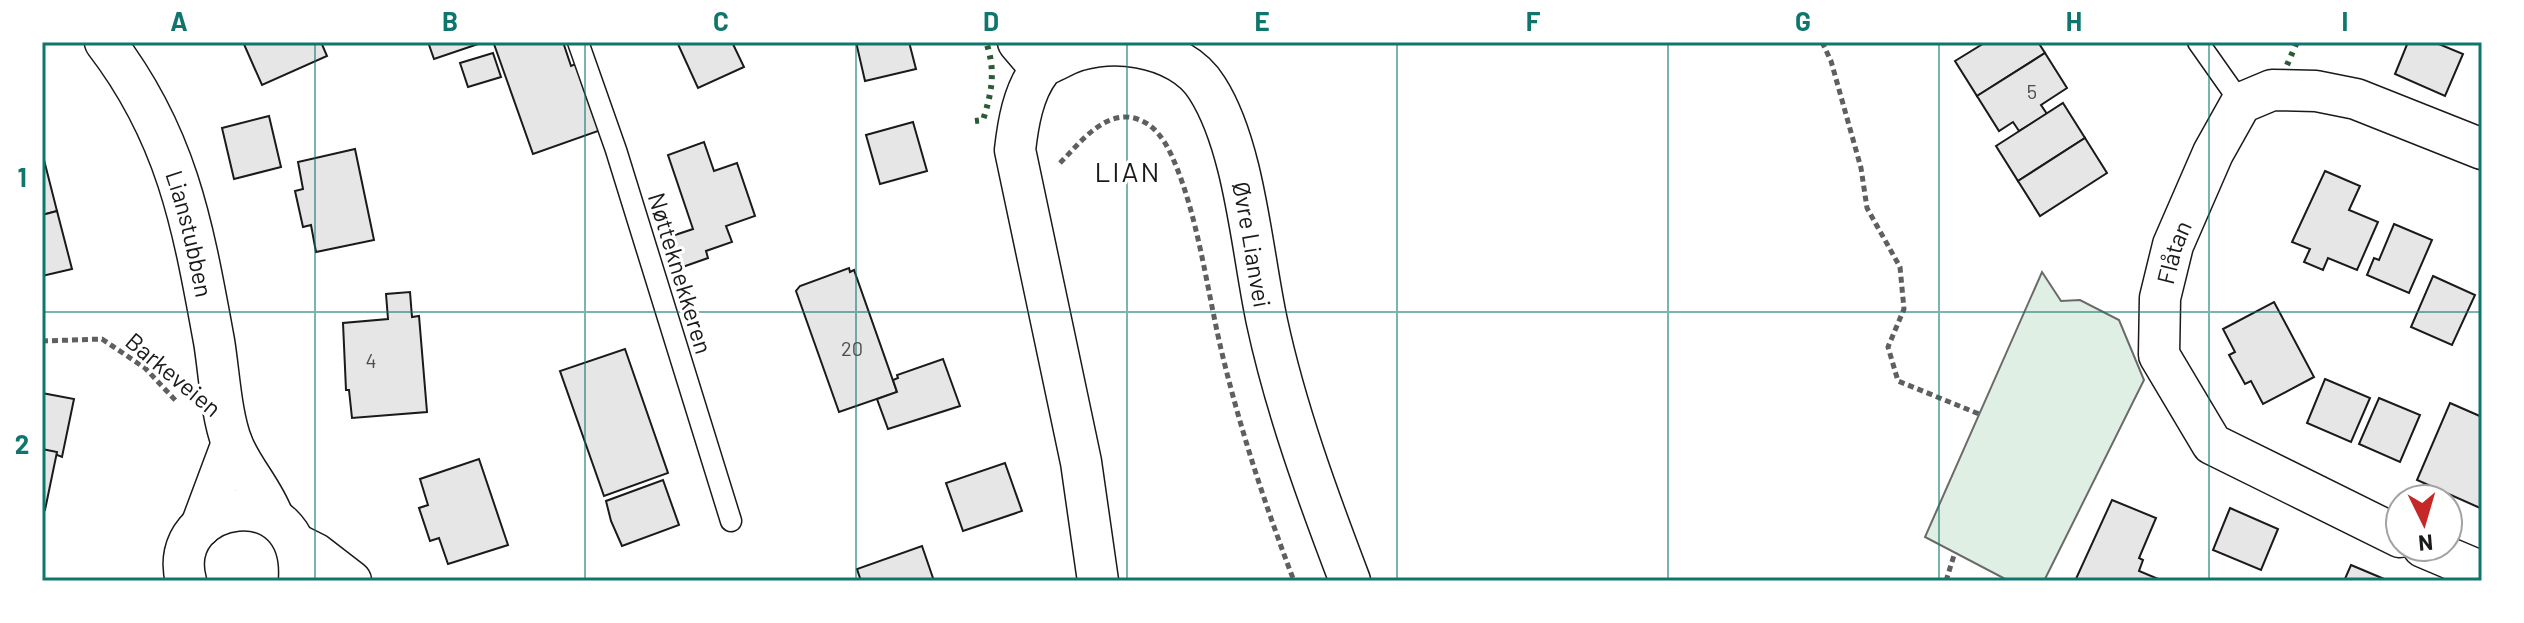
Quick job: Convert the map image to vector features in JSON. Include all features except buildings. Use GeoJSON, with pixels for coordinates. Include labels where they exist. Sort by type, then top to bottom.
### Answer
{"type":"FeatureCollection","features":[{"type":"Feature","properties":{"kind":"street","name":"Lianstubben"},"geometry":{"type":"LineString","coordinates":[[105,42],[149,109],[176,169],[194,229],[232,443],[265,495],[289,548]]}},
{"type":"Feature","properties":{"kind":"street","name":"Øvre Lianvei"},"geometry":{"type":"LineString","coordinates":[[1098,581],[1081,462],[1015,150],[1029,55],[1128,47],[1181,61],[1207,88],[1223,119],[1235,161],[1267,325],[1292,415],[1350,581]]}},
{"type":"Feature","properties":{"kind":"street"},"geometry":{"type":"LineString","coordinates":[[2241,103],[2272,90],[2316,91],[2356,99],[2482,149]]}},
{"type":"Feature","properties":{"kind":"street","name":"Flåtan"},"geometry":{"type":"LineString","coordinates":[[2241,103],[2213,153],[2173,245],[2160,298],[2159,355],[2212,444],[2384,529]]}},
{"type":"Feature","properties":{"kind":"street"},"geometry":{"type":"LineString","coordinates":[[185,579],[189,542],[201,526],[232,443]]}},
{"type":"Feature","properties":{"kind":"street"},"geometry":{"type":"LineString","coordinates":[[201,526],[218,514],[238,508],[289,548],[316,554],[351,581]]}},
{"type":"Feature","properties":{"kind":"street"},"geometry":{"type":"LineString","coordinates":[[2461,563],[2482,572]]}},
{"type":"Feature","properties":{"kind":"lane","name":"Nøtteknekkeren"},"geometry":{"type":"LineString","coordinates":[[578,42],[731,521]]}},
{"type":"Feature","properties":{"kind":"lane"},"geometry":{"type":"LineString","coordinates":[[2198,42],[2241,103]]}},
{"type":"Feature","properties":{"kind":"path"},"geometry":{"type":"LineString","coordinates":[[1822,42],[1831,61],[1861,168],[1867,208],[1900,267],[1904,309],[1888,347],[1898,381],[1979,414]]}},
{"type":"Feature","properties":{"kind":"path"},"geometry":{"type":"LineString","coordinates":[[1023,188],[1061,162],[1089,132],[1115,118],[1139,119],[1157,130],[1174,161],[1233,400],[1294,581]]}},
{"type":"Feature","properties":{"kind":"path","name":"Barkeveien"},"geometry":{"type":"LineString","coordinates":[[42,341],[102,339],[145,368],[188,413],[232,443]]}},
{"type":"Feature","properties":{"kind":"path"},"geometry":{"type":"LineString","coordinates":[[1946,581],[1955,552]]}},
{"type":"Feature","properties":{"kind":"green space"},"geometry":{"type":"Polygon","coordinates":[[[2042,272],[2061,301],[2080,300],[2119,320],[2144,380],[2044,581],[2009,581],[1925,537],[2042,272]]]}},
{"type":"Feature","properties":{"kind":"hedge"},"geometry":{"type":"LineString","coordinates":[[975,121],[983,120],[991,90],[991,62],[986,42]]}},
{"type":"Feature","properties":{"kind":"hedge"},"geometry":{"type":"LineString","coordinates":[[2287,65],[2297,42]]}},
{"type":"Feature","properties":{"kind":"district","name":"LIAN"},"geometry":{"type":"Point","coordinates":[1128,171]}}]}
